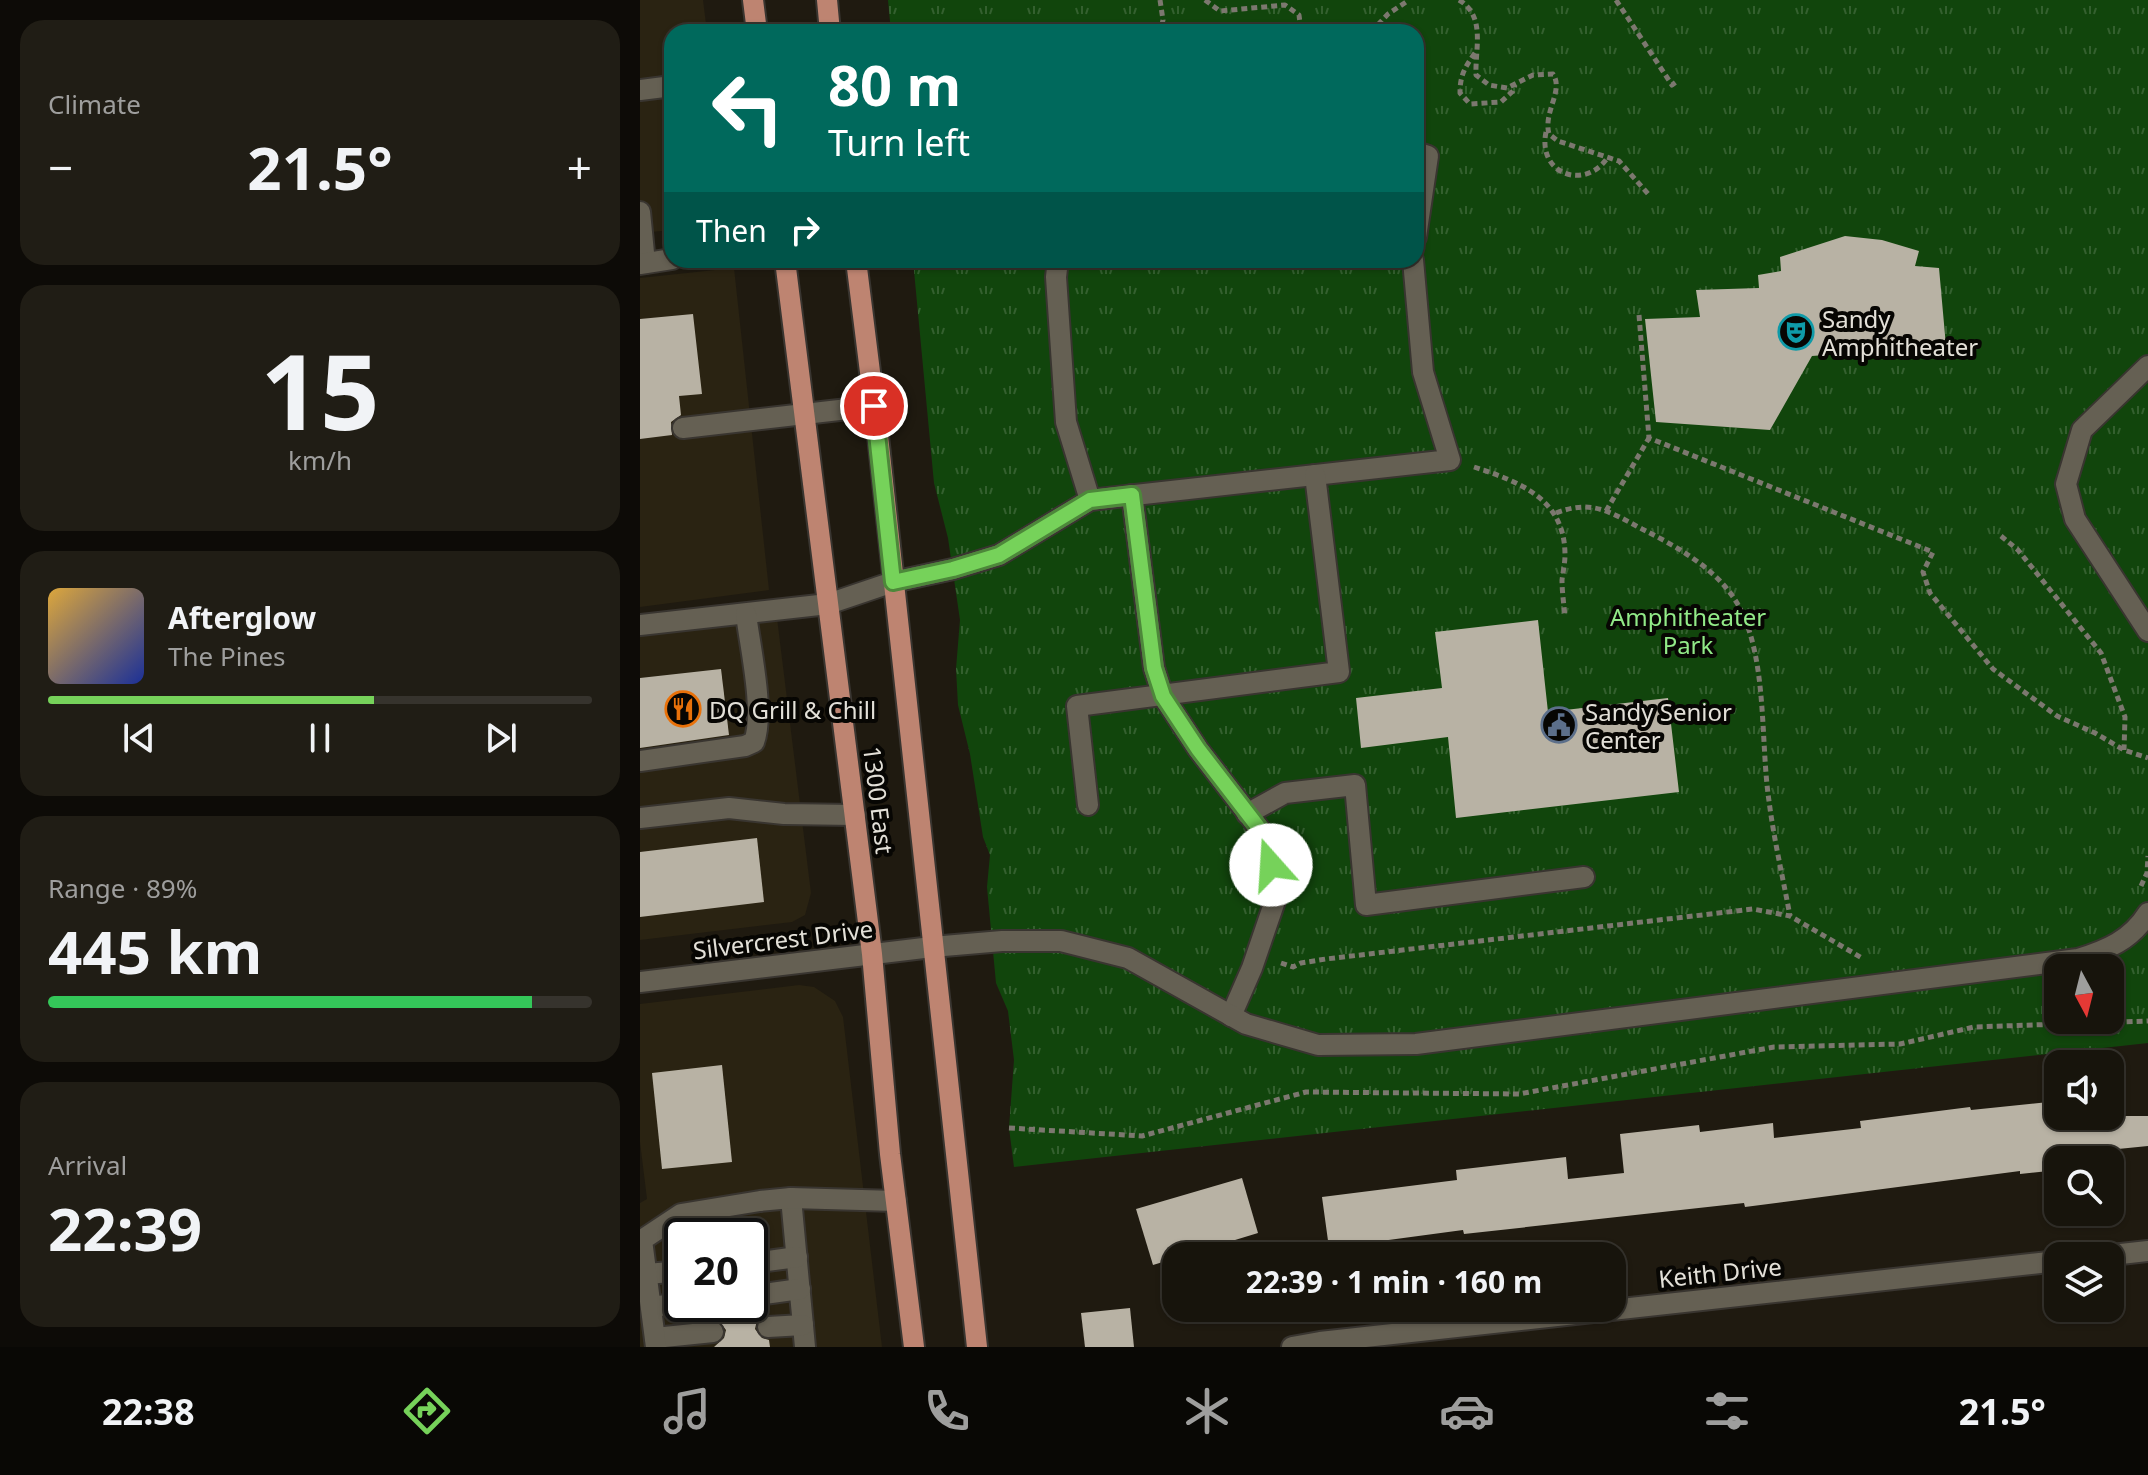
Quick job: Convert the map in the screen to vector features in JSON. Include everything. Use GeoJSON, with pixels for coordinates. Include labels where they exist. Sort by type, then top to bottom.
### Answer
{"type":"FeatureCollection","features":[{"type":"Feature","properties":{"kind":"main road"},"geometry":{"type":"LineString","coordinates":[[753,0],[756,24]]}},
{"type":"Feature","properties":{"kind":"main road"},"geometry":{"type":"LineString","coordinates":[[827,0],[829,24]]}},
{"type":"Feature","properties":{"kind":"main road","name":"1300 East"},"geometry":{"type":"LineString","coordinates":[[786,268],[872,954],[914,1347]]}},
{"type":"Feature","properties":{"kind":"main road","name":"1300 East"},"geometry":{"type":"LineString","coordinates":[[857,268],[977,1347]]}},
{"type":"Feature","properties":{"kind":"street"},"geometry":{"type":"LineString","coordinates":[[640,90],[664,87]]}},
{"type":"Feature","properties":{"kind":"street"},"geometry":{"type":"LineString","coordinates":[[1424,155],[1428,156],[1424,183]]}},
{"type":"Feature","properties":{"kind":"street"},"geometry":{"type":"LineString","coordinates":[[640,212],[643,263],[664,260]]}},
{"type":"Feature","properties":{"kind":"street"},"geometry":{"type":"LineString","coordinates":[[1057,268],[1066,422],[1090,500]]}},
{"type":"Feature","properties":{"kind":"street"},"geometry":{"type":"LineString","coordinates":[[640,625],[828,604],[893,582],[999,555],[1090,500],[1450,460],[1423,372],[1414,268]]}},
{"type":"Feature","properties":{"kind":"street"},"geometry":{"type":"LineString","coordinates":[[2148,366],[2082,430],[2066,484],[2075,519],[2148,631]]}},
{"type":"Feature","properties":{"kind":"street"},"geometry":{"type":"LineString","coordinates":[[683,428],[874,406]]}},
{"type":"Feature","properties":{"kind":"street"},"geometry":{"type":"LineString","coordinates":[[1088,805],[1077,706],[1339,672],[1315,475]]}},
{"type":"Feature","properties":{"kind":"street"},"geometry":{"type":"LineString","coordinates":[[1132,495],[1154,668],[1163,696],[1198,749],[1265,836],[1277,895],[1231,1016]]}},
{"type":"Feature","properties":{"kind":"street"},"geometry":{"type":"LineString","coordinates":[[640,761],[745,746],[754,742],[758,731],[758,709],[746,614]]}},
{"type":"Feature","properties":{"kind":"street"},"geometry":{"type":"LineString","coordinates":[[1247,814],[1285,793],[1355,785],[1366,905],[1584,877]]}},
{"type":"Feature","properties":{"kind":"street"},"geometry":{"type":"LineString","coordinates":[[640,818],[729,808],[784,814],[855,815]]}},
{"type":"Feature","properties":{"kind":"street","name":"Silvercrest Drive"},"geometry":{"type":"LineString","coordinates":[[640,982],[932,947],[1002,941],[1061,941],[1128,958],[1246,1024],[1318,1045],[1416,1044],[2078,959],[2111,948],[2140,926],[2148,913]]}},
{"type":"Feature","properties":{"kind":"street"},"geometry":{"type":"LineString","coordinates":[[713,1332],[656,1343],[641,1241],[681,1214],[791,1198],[896,1201]]}},
{"type":"Feature","properties":{"kind":"street"},"geometry":{"type":"LineString","coordinates":[[791,1198],[805,1347]]}},
{"type":"Feature","properties":{"kind":"street"},"geometry":{"type":"LineString","coordinates":[[2124,1254],[2148,1251]]}},
{"type":"Feature","properties":{"kind":"street"},"geometry":{"type":"LineString","coordinates":[[768,1261],[797,1257]]}},
{"type":"Feature","properties":{"kind":"street","name":"Keith Drive"},"geometry":{"type":"LineString","coordinates":[[1292,1347],[2044,1263]]}},
{"type":"Feature","properties":{"kind":"street"},"geometry":{"type":"LineString","coordinates":[[647,1274],[664,1273]]}},
{"type":"Feature","properties":{"kind":"street"},"geometry":{"type":"LineString","coordinates":[[768,1293],[800,1289]]}},
{"type":"Feature","properties":{"kind":"street"},"geometry":{"type":"LineString","coordinates":[[651,1307],[664,1305]]}},
{"type":"Feature","properties":{"kind":"street"},"geometry":{"type":"LineString","coordinates":[[768,1327],[803,1325]]}},
{"type":"Feature","properties":{"kind":"path"},"geometry":{"type":"LineString","coordinates":[[1160,0],[1162,24]]}},
{"type":"Feature","properties":{"kind":"path"},"geometry":{"type":"LineString","coordinates":[[1205,0],[1220,11],[1285,5],[1299,15],[1300,24]]}},
{"type":"Feature","properties":{"kind":"path"},"geometry":{"type":"LineString","coordinates":[[1379,24],[1409,0]]}},
{"type":"Feature","properties":{"kind":"path"},"geometry":{"type":"LineString","coordinates":[[1459,0],[1471,8],[1475,18],[1478,42],[1476,75],[1489,85],[1507,88],[1533,75],[1553,74],[1557,80],[1557,90],[1547,116],[1545,149],[1555,169],[1567,174],[1584,174],[1608,157]]}},
{"type":"Feature","properties":{"kind":"path"},"geometry":{"type":"LineString","coordinates":[[1616,0],[1672,85],[1676,82]]}},
{"type":"Feature","properties":{"kind":"path"},"geometry":{"type":"LineString","coordinates":[[1476,52],[1464,68],[1460,82],[1460,93],[1470,104],[1501,102],[1515,85]]}},
{"type":"Feature","properties":{"kind":"path"},"geometry":{"type":"LineString","coordinates":[[1547,127],[1549,134],[1558,141],[1619,161],[1649,195]]}},
{"type":"Feature","properties":{"kind":"path"},"geometry":{"type":"LineString","coordinates":[[1606,511],[1649,438],[1639,315]]}},
{"type":"Feature","properties":{"kind":"path"},"geometry":{"type":"LineString","coordinates":[[1649,438],[1933,552],[1923,572],[1930,593],[1993,669],[2057,716],[2124,750],[2148,758]]}},
{"type":"Feature","properties":{"kind":"path"},"geometry":{"type":"LineString","coordinates":[[1450,460],[1504,477],[1540,498],[1556,513],[1561,523],[1565,554],[1562,583],[1565,617]]}},
{"type":"Feature","properties":{"kind":"path"},"geometry":{"type":"LineString","coordinates":[[1556,513],[1571,507],[1593,505],[1606,511],[1664,540],[1713,573],[1736,600],[1749,627],[1756,656],[1769,802],[1790,916]]}},
{"type":"Feature","properties":{"kind":"path"},"geometry":{"type":"LineString","coordinates":[[2001,536],[2018,550],[2101,653],[2125,717],[2124,750]]}},
{"type":"Feature","properties":{"kind":"path"},"geometry":{"type":"LineString","coordinates":[[2138,894],[2147,873],[2148,856]]}},
{"type":"Feature","properties":{"kind":"path"},"geometry":{"type":"LineString","coordinates":[[1256,956],[1293,967],[1326,959],[1753,909],[1790,916],[1865,960]]}},
{"type":"Feature","properties":{"kind":"path"},"geometry":{"type":"LineString","coordinates":[[1009,1128],[1142,1136],[1306,1092],[1519,1094],[1774,1047],[1900,1044],[1974,1027],[2148,1021]]}},
{"type":"Feature","properties":{"kind":"shaded area"},"geometry":{"type":"Polygon","coordinates":[[[640,0],[703,0],[706,24],[664,24],[664,231],[640,233],[640,0]]]}},
{"type":"Feature","properties":{"kind":"shaded area"},"geometry":{"type":"Polygon","coordinates":[[[734,268],[769,590],[640,607],[640,278],[734,268]]]}},
{"type":"Feature","properties":{"kind":"shaded area"},"geometry":{"type":"Polygon","coordinates":[[[777,618],[811,893],[805,915],[792,922],[640,940],[640,634],[777,618]]]}},
{"type":"Feature","properties":{"kind":"shaded area"},"geometry":{"type":"Polygon","coordinates":[[[799,985],[814,987],[835,1001],[843,1017],[882,1347],[640,1347],[640,1203],[647,1199],[640,1142],[640,1004],[799,985]]]}},
{"type":"Feature","properties":{"kind":"green space","name":"Amphitheater Park"},"geometry":{"type":"Polygon","coordinates":[[[888,0],[2148,0],[2148,1043],[2084,1050],[2044,1050],[2044,1054],[1014,1167],[1009,1128],[1014,1060],[1008,1011],[996,983],[987,887],[990,855],[983,837],[970,754],[958,705],[956,669],[960,620],[948,538],[934,483],[914,268],[1424,268],[1424,24],[890,24],[888,0]]]}},
{"type":"Feature","properties":{"kind":"building","name":"Sandy Amphitheater"},"geometry":{"type":"Polygon","coordinates":[[[1845,236],[1882,240],[1919,251],[1915,266],[1939,268],[1946,346],[1812,356],[1770,430],[1656,422],[1645,319],[1700,317],[1696,290],[1759,288],[1758,275],[1781,271],[1780,257],[1845,236]]]}},
{"type":"Feature","properties":{"kind":"building"},"geometry":{"type":"Polygon","coordinates":[[[693,314],[702,394],[679,396],[681,415],[671,422],[672,435],[640,439],[640,319],[693,314]]]}},
{"type":"Feature","properties":{"kind":"building","name":"Sandy Senior Center"},"geometry":{"type":"Polygon","coordinates":[[[1538,620],[1548,712],[1668,698],[1679,792],[1456,818],[1448,737],[1361,748],[1356,698],[1442,688],[1435,632],[1538,620]]]}},
{"type":"Feature","properties":{"kind":"building","name":"DQ Grill & Chill"},"geometry":{"type":"Polygon","coordinates":[[[721,669],[729,735],[640,748],[640,678],[721,669]]]}},
{"type":"Feature","properties":{"kind":"building"},"geometry":{"type":"Polygon","coordinates":[[[757,838],[764,902],[640,917],[640,852],[757,838]]]}},
{"type":"Feature","properties":{"kind":"building"},"geometry":{"type":"Polygon","coordinates":[[[722,1065],[732,1162],[662,1169],[652,1073],[722,1065]]]}},
{"type":"Feature","properties":{"kind":"building"},"geometry":{"type":"Polygon","coordinates":[[[2044,1102],[2044,1130],[2124,1130],[2124,1116],[2148,1116],[2148,1146],[2124,1148],[2044,1146],[2044,1171],[2020,1174],[2020,1171],[1745,1207],[1744,1203],[1464,1234],[1463,1230],[1374,1242],[1328,1242],[1322,1197],[1457,1180],[1456,1170],[1566,1157],[1568,1179],[1624,1173],[1620,1134],[1699,1125],[1700,1132],[1773,1123],[1774,1138],[1861,1128],[1860,1121],[1970,1107],[1971,1110],[2044,1102]]]}},
{"type":"Feature","properties":{"kind":"building"},"geometry":{"type":"Polygon","coordinates":[[[1242,1178],[1258,1233],[1228,1242],[1162,1242],[1162,1262],[1153,1265],[1136,1209],[1242,1178]]]}},
{"type":"Feature","properties":{"kind":"building"},"geometry":{"type":"Polygon","coordinates":[[[1130,1308],[1134,1347],[1085,1347],[1081,1313],[1130,1308]]]}},
{"type":"Feature","properties":{"kind":"building"},"geometry":{"type":"Polygon","coordinates":[[[720,1322],[757,1322],[755,1329],[762,1338],[769,1340],[770,1347],[714,1347],[724,1338],[726,1330],[720,1322]]]}},
{"type":"Feature","properties":{"kind":"place","name":"Sandy Amphitheater"},"geometry":{"type":"Point","coordinates":[1796,332]}},
{"type":"Feature","properties":{"kind":"place","name":"DQ Grill & Chill"},"geometry":{"type":"Point","coordinates":[683,709]}},
{"type":"Feature","properties":{"kind":"place","name":"Sandy Senior Center"},"geometry":{"type":"Point","coordinates":[1559,725]}},
{"type":"Feature","properties":{"kind":"route"},"geometry":{"type":"LineString","coordinates":[[874,406],[893,582],[999,555],[1090,500],[1132,495],[1154,668],[1163,696],[1198,749],[1265,836],[1271,865]]}}]}
